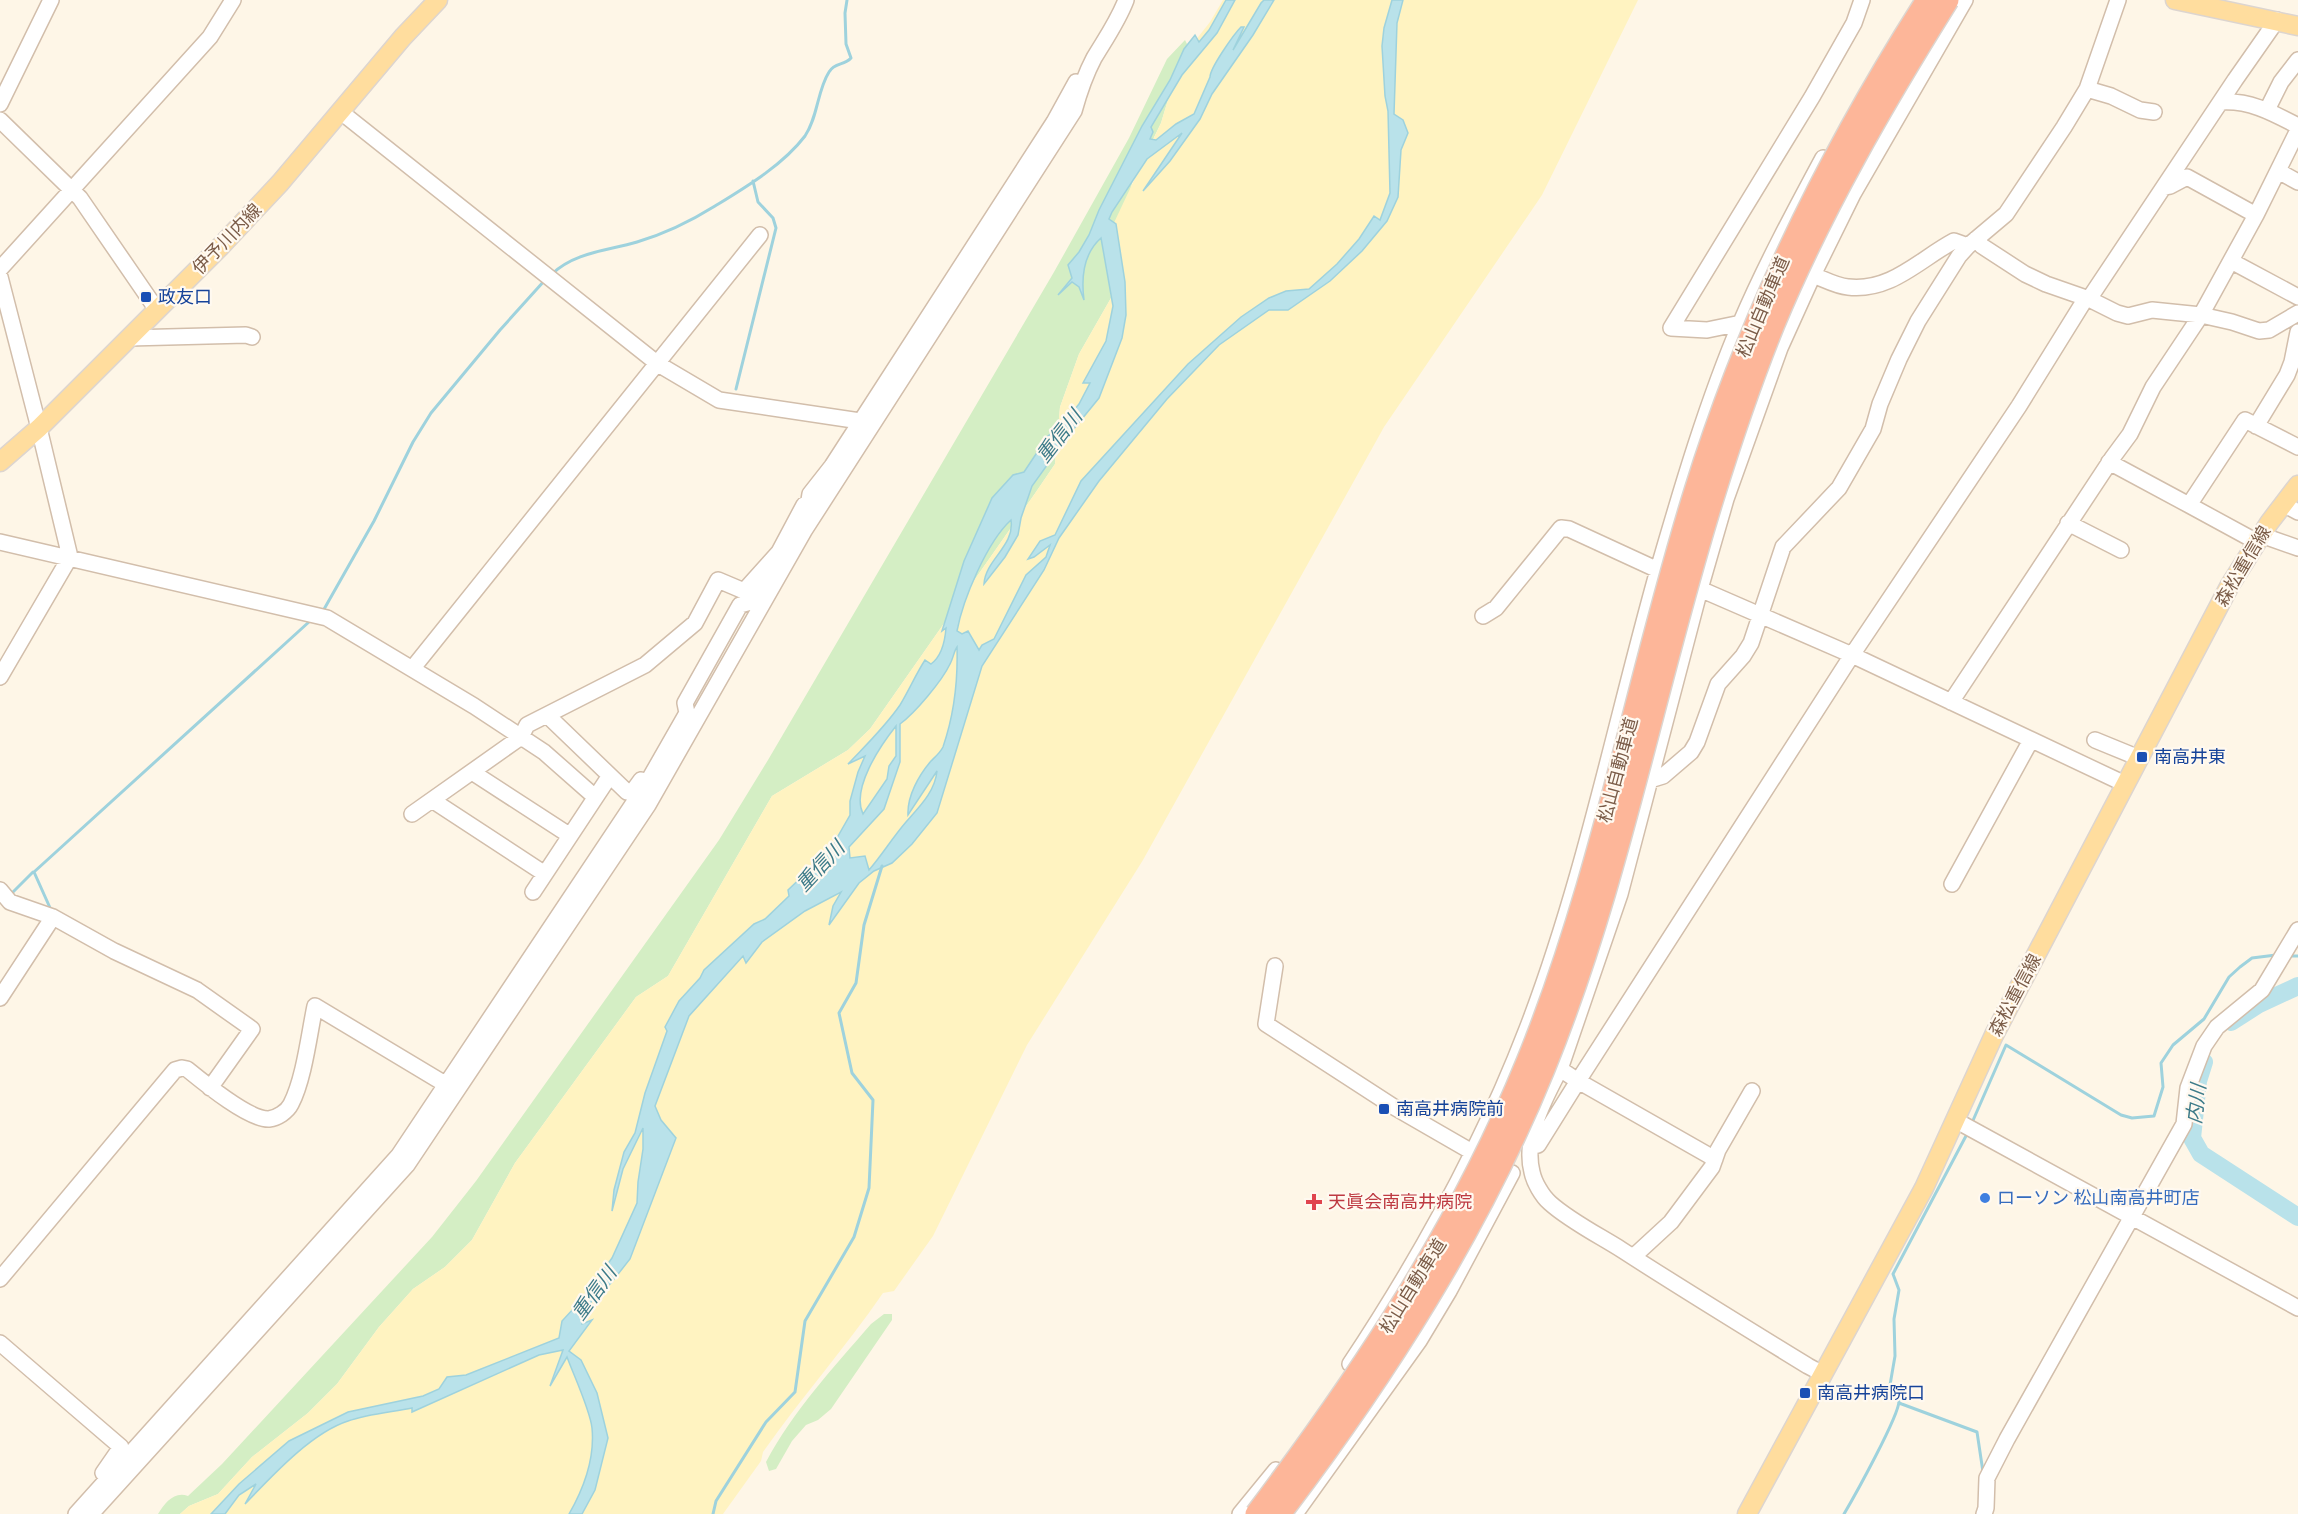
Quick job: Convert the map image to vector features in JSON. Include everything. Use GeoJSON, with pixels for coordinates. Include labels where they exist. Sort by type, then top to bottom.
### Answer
{"type":"FeatureCollection","features":[{"type":"Feature","properties":{"kind":"highway","name":"松山自動車道"},"geometry":{"type":"LineString","coordinates":[[1256,1514],[1319,1431],[1389,1326],[1450,1225],[1493,1143],[1528,1060],[1562,967],[1594,863],[1694,492],[1756,319],[1836,154],[1927,0]]}},
{"type":"Feature","properties":{"kind":"highway","name":"松山自動車道"},"geometry":{"type":"LineString","coordinates":[[1280,1514],[1334,1442],[1406,1336],[1466,1233],[1514,1140],[1545,1067],[1580,973],[1612,868],[1677,620],[1713,498],[1774,325],[1808,249],[1856,154],[1948,0]]}},
{"type":"Feature","properties":{"kind":"main road","name":"伊予川内線"},"geometry":{"type":"LineString","coordinates":[[0,462],[39,428],[272,191],[403,37],[438,0]]}},
{"type":"Feature","properties":{"kind":"main road"},"geometry":{"type":"LineString","coordinates":[[2175,0],[2298,26]]}},
{"type":"Feature","properties":{"kind":"main road","name":"森松重信線"},"geometry":{"type":"LineString","coordinates":[[1747,1514],[1924,1188],[1994,1035],[2230,585],[2259,538],[2291,508],[2298,485]]}},
{"type":"Feature","properties":{"kind":"street"},"geometry":{"type":"LineString","coordinates":[[0,104],[51,0]]}},
{"type":"Feature","properties":{"kind":"street"},"geometry":{"type":"LineString","coordinates":[[0,269],[210,37],[233,0]]}},
{"type":"Feature","properties":{"kind":"street"},"geometry":{"type":"LineString","coordinates":[[83,1512],[407,1165],[648,805],[804,531],[1074,111],[1082,84],[1093,61],[1117,23],[1126,0]]}},
{"type":"Feature","properties":{"kind":"street"},"geometry":{"type":"LineString","coordinates":[[1741,323],[1707,330],[1671,328],[1812,97],[1854,23],[1862,0]]}},
{"type":"Feature","properties":{"kind":"street"},"geometry":{"type":"LineString","coordinates":[[1240,1514],[1280,1465],[1330,1395],[1376,1326],[1429,1237],[1472,1152],[1527,1029],[1572,892],[1658,570],[1705,420],[1741,323],[1787,223],[1837,132],[1915,0]]}},
{"type":"Feature","properties":{"kind":"street"},"geometry":{"type":"LineString","coordinates":[[1823,1374],[1633,1257],[1549,1202],[1538,1187],[1532,1172],[1530,1146],[1532,1134],[1560,1068],[1620,894],[1726,499],[1776,359],[1813,275],[1853,194],[1965,0]]}},
{"type":"Feature","properties":{"kind":"street"},"geometry":{"type":"LineString","coordinates":[[1650,780],[1663,776],[1691,752],[1697,742],[1718,684],[1743,656],[1751,643],[1783,547],[1839,488],[1873,429],[1880,404],[1918,321],[1959,256],[2006,214],[2087,89],[2118,0]]}},
{"type":"Feature","properties":{"kind":"street"},"geometry":{"type":"LineString","coordinates":[[1530,1146],[1538,1145],[1852,655],[2088,299],[2277,20]]}},
{"type":"Feature","properties":{"kind":"street"},"geometry":{"type":"LineString","coordinates":[[2267,110],[2281,82],[2298,60]]}},
{"type":"Feature","properties":{"kind":"street"},"geometry":{"type":"LineString","coordinates":[[83,1512],[399,1155],[647,783],[687,713],[685,703],[740,605],[751,602],[810,494],[832,466],[1054,122],[1081,74],[1093,61]]}},
{"type":"Feature","properties":{"kind":"street"},"geometry":{"type":"LineString","coordinates":[[2087,89],[2110,96],[2140,110],[2154,112]]}},
{"type":"Feature","properties":{"kind":"street"},"geometry":{"type":"LineString","coordinates":[[1951,702],[2109,462],[2130,434],[2153,387],[2201,315],[2231,261],[2298,128],[2267,110],[2237,101],[2221,102]]}},
{"type":"Feature","properties":{"kind":"street"},"geometry":{"type":"LineString","coordinates":[[341,112],[658,364],[718,400],[860,421]]}},
{"type":"Feature","properties":{"kind":"street"},"geometry":{"type":"LineString","coordinates":[[0,120],[73,190],[157,310]]}},
{"type":"Feature","properties":{"kind":"street"},"geometry":{"type":"LineString","coordinates":[[2278,171],[2298,182]]}},
{"type":"Feature","properties":{"kind":"street"},"geometry":{"type":"LineString","coordinates":[[2164,187],[2187,177],[2256,215]]}},
{"type":"Feature","properties":{"kind":"street"},"geometry":{"type":"LineString","coordinates":[[412,669],[760,235]]}},
{"type":"Feature","properties":{"kind":"street"},"geometry":{"type":"LineString","coordinates":[[1813,275],[1846,287],[1867,286],[1895,279],[1954,241],[1972,242],[2046,284],[2128,316],[2152,310],[2201,315],[2259,331],[2270,330],[2298,313]]}},
{"type":"Feature","properties":{"kind":"street"},"geometry":{"type":"LineString","coordinates":[[2231,261],[2298,297]]}},
{"type":"Feature","properties":{"kind":"street"},"geometry":{"type":"LineString","coordinates":[[0,278],[39,428],[69,557],[0,677]]}},
{"type":"Feature","properties":{"kind":"street"},"geometry":{"type":"LineString","coordinates":[[2256,426],[2287,375],[2292,363],[2298,332]]}},
{"type":"Feature","properties":{"kind":"street"},"geometry":{"type":"LineString","coordinates":[[129,338],[246,335],[252,337]]}},
{"type":"Feature","properties":{"kind":"street"},"geometry":{"type":"LineString","coordinates":[[2189,505],[2245,420],[2298,447]]}},
{"type":"Feature","properties":{"kind":"street"},"geometry":{"type":"LineString","coordinates":[[2109,462],[2189,505],[2259,538],[2298,548]]}},
{"type":"Feature","properties":{"kind":"street"},"geometry":{"type":"LineString","coordinates":[[804,531],[810,494]]}},
{"type":"Feature","properties":{"kind":"street"},"geometry":{"type":"LineString","coordinates":[[2068,524],[2121,550]]}},
{"type":"Feature","properties":{"kind":"street"},"geometry":{"type":"LineString","coordinates":[[1483,616],[1496,608],[1561,528],[1569,529],[1658,570]]}},
{"type":"Feature","properties":{"kind":"street"},"geometry":{"type":"LineString","coordinates":[[0,542],[327,618],[544,752],[595,798]]}},
{"type":"Feature","properties":{"kind":"street"},"geometry":{"type":"LineString","coordinates":[[412,814],[521,737],[527,725],[645,665],[695,623],[718,580],[744,591],[779,552]]}},
{"type":"Feature","properties":{"kind":"street"},"geometry":{"type":"LineString","coordinates":[[1700,589],[1852,655],[2125,784]]}},
{"type":"Feature","properties":{"kind":"street"},"geometry":{"type":"LineString","coordinates":[[547,715],[627,792],[633,791],[686,727],[698,719]]}},
{"type":"Feature","properties":{"kind":"street"},"geometry":{"type":"LineString","coordinates":[[1952,884],[2031,740]]}},
{"type":"Feature","properties":{"kind":"street"},"geometry":{"type":"LineString","coordinates":[[2095,740],[2139,758]]}},
{"type":"Feature","properties":{"kind":"street"},"geometry":{"type":"LineString","coordinates":[[472,772],[569,836]]}},
{"type":"Feature","properties":{"kind":"street"},"geometry":{"type":"LineString","coordinates":[[533,892],[609,777]]}},
{"type":"Feature","properties":{"kind":"street"},"geometry":{"type":"LineString","coordinates":[[432,800],[545,874]]}},
{"type":"Feature","properties":{"kind":"street"},"geometry":{"type":"LineString","coordinates":[[0,890],[10,902],[53,917],[114,951],[197,990],[252,1029],[210,1088]]}},
{"type":"Feature","properties":{"kind":"street"},"geometry":{"type":"LineString","coordinates":[[0,998],[53,917]]}},
{"type":"Feature","properties":{"kind":"street"},"geometry":{"type":"LineString","coordinates":[[1984,1514],[1987,1478],[2130,1217],[2184,1124],[2188,1088],[2204,1046],[2217,1027],[2262,990],[2298,930]]}},
{"type":"Feature","properties":{"kind":"street"},"geometry":{"type":"LineString","coordinates":[[1275,966],[1266,1024],[1394,1107],[1472,1152],[1512,1173],[1532,1172]]}},
{"type":"Feature","properties":{"kind":"street"},"geometry":{"type":"LineString","coordinates":[[0,1279],[175,1070],[187,1069],[210,1088],[255,1116],[268,1119],[285,1112],[291,1106],[296,1091],[315,1006],[445,1084]]}},
{"type":"Feature","properties":{"kind":"street"},"geometry":{"type":"LineString","coordinates":[[1560,1068],[1578,1081],[1715,1159]]}},
{"type":"Feature","properties":{"kind":"street"},"geometry":{"type":"LineString","coordinates":[[1633,1257],[1671,1222],[1712,1167],[1752,1091]]}},
{"type":"Feature","properties":{"kind":"street"},"geometry":{"type":"LineString","coordinates":[[1955,1120],[2298,1308]]}},
{"type":"Feature","properties":{"kind":"street"},"geometry":{"type":"LineString","coordinates":[[1295,1514],[1419,1341],[1449,1291],[1512,1173]]}},
{"type":"Feature","properties":{"kind":"street"},"geometry":{"type":"LineString","coordinates":[[0,1343],[121,1447],[83,1512]]}},
{"type":"Feature","properties":{"kind":"green space"},"geometry":{"type":"Polygon","coordinates":[[[1185,40],[1189,48],[1180,60],[1161,123],[1133,180],[1109,265],[1111,298],[1079,354],[1060,407],[1055,464],[1036,492],[870,729],[848,750],[772,796],[668,976],[636,997],[515,1163],[472,1240],[445,1267],[413,1289],[379,1327],[337,1384],[308,1413],[252,1457],[218,1494],[189,1506],[180,1514],[158,1514],[174,1497],[188,1496],[222,1464],[432,1237],[476,1181],[719,840],[1054,272],[1129,138],[1167,59],[1185,40]]]}},
{"type":"Feature","properties":{"kind":"green space"},"geometry":{"type":"Polygon","coordinates":[[[884,1314],[892,1314],[892,1320],[831,1409],[818,1420],[806,1425],[792,1441],[776,1469],[769,1471],[766,1462],[801,1407],[871,1324],[884,1314]]]}},
{"type":"Feature","properties":{"kind":"sand"},"geometry":{"type":"Polygon","coordinates":[[[1223,0],[1638,0],[1542,195],[1384,427],[1143,860],[1027,1045],[933,1236],[894,1291],[883,1293],[792,1412],[723,1514],[180,1514],[189,1506],[218,1494],[252,1457],[308,1413],[337,1384],[379,1327],[413,1289],[445,1267],[472,1240],[515,1163],[636,997],[668,976],[772,796],[848,750],[870,729],[1036,492],[1055,464],[1060,407],[1079,354],[1111,298],[1109,266],[1112,227],[1161,123],[1180,60],[1210,22],[1223,0]]]}},
{"type":"Feature","properties":{"kind":"water","name":"重信川"},"geometry":{"type":"Polygon","coordinates":[[[1226,0],[1235,0],[1217,33],[1182,75],[1151,127],[1153,132],[1150,139],[1156,140],[1176,124],[1194,114],[1214,66],[1228,44],[1241,27],[1244,27],[1233,50],[1261,3],[1264,0],[1274,0],[1212,94],[1200,119],[1170,161],[1143,191],[1182,133],[1147,159],[1112,212],[1109,219],[1116,224],[1125,282],[1126,315],[1122,338],[1099,398],[1032,486],[1018,535],[1005,557],[984,584],[989,568],[1009,538],[1011,520],[985,556],[970,588],[957,631],[962,634],[968,631],[979,650],[982,645],[994,639],[1026,575],[1046,557],[1050,545],[1028,559],[1040,541],[1055,535],[1081,481],[1188,364],[1241,317],[1269,298],[1286,291],[1309,289],[1337,264],[1359,239],[1374,216],[1380,220],[1390,193],[1388,111],[1382,46],[1384,28],[1392,0],[1403,0],[1397,23],[1394,114],[1403,120],[1408,133],[1401,150],[1398,197],[1387,221],[1362,251],[1330,281],[1288,310],[1269,310],[1219,345],[1167,399],[1099,481],[1059,538],[1044,570],[982,666],[937,813],[912,844],[892,863],[874,871],[859,883],[829,925],[833,906],[841,892],[805,911],[762,942],[746,963],[743,956],[689,1016],[655,1106],[661,1120],[676,1138],[630,1259],[611,1283],[581,1312],[582,1324],[592,1320],[569,1351],[581,1360],[597,1393],[608,1438],[595,1490],[582,1514],[569,1514],[590,1462],[592,1428],[567,1357],[550,1386],[563,1350],[539,1355],[412,1412],[412,1408],[371,1415],[334,1427],[306,1445],[245,1504],[256,1484],[239,1495],[225,1514],[211,1514],[239,1484],[289,1441],[348,1412],[423,1396],[439,1389],[447,1377],[466,1375],[559,1338],[562,1321],[599,1281],[599,1276],[612,1258],[637,1203],[643,1128],[623,1169],[612,1211],[614,1190],[624,1152],[635,1133],[645,1093],[667,1031],[665,1027],[679,1001],[700,978],[704,970],[754,924],[765,919],[789,896],[788,890],[830,850],[850,815],[850,801],[865,756],[848,764],[894,713],[925,660],[931,664],[940,653],[946,628],[942,631],[964,561],[992,498],[1013,475],[1024,472],[1048,436],[1063,424],[1079,404],[1090,383],[1083,383],[1106,341],[1113,306],[1101,238],[1090,251],[1085,266],[1084,300],[1079,287],[1072,282],[1058,295],[1072,278],[1068,265],[1089,235],[1099,210],[1142,126],[1170,80],[1184,49],[1195,35],[1199,42],[1209,30],[1226,0]],[[957,647],[951,662],[935,688],[900,724],[900,762],[884,809],[849,847],[850,858],[865,856],[869,870],[926,799],[936,779],[937,771],[908,815],[909,801],[918,779],[942,749],[947,735],[957,672],[957,647]],[[896,726],[875,756],[864,780],[860,804],[863,814],[887,779],[889,766],[896,756],[896,726]]]}},
{"type":"Feature","properties":{"kind":"waterway"},"geometry":{"type":"LineString","coordinates":[[552,274],[581,257],[647,239],[687,222],[751,183],[796,147],[809,129],[829,72],[851,58],[846,44],[847,0]]}},
{"type":"Feature","properties":{"kind":"waterway"},"geometry":{"type":"LineString","coordinates":[[736,389],[776,228],[773,218],[758,202],[753,181]]}},
{"type":"Feature","properties":{"kind":"waterway"},"geometry":{"type":"LineString","coordinates":[[323,611],[374,521],[413,442],[431,413],[545,280]]}},
{"type":"Feature","properties":{"kind":"waterway"},"geometry":{"type":"LineString","coordinates":[[51,910],[34,872],[310,621]]}},
{"type":"Feature","properties":{"kind":"waterway"},"geometry":{"type":"LineString","coordinates":[[713,1514],[716,1501],[766,1422],[795,1392],[805,1321],[854,1237],[869,1188],[873,1100],[852,1073],[839,1013],[856,983],[864,925],[882,866]]}},
{"type":"Feature","properties":{"kind":"waterway"},"geometry":{"type":"LineString","coordinates":[[10,895],[33,872]]}},
{"type":"Feature","properties":{"kind":"waterway"},"geometry":{"type":"LineString","coordinates":[[1971,1125],[2006,1045],[2121,1115],[2132,1118],[2154,1116],[2163,1087],[2161,1063],[2173,1045],[2204,1019],[2229,977],[2240,967],[2252,958],[2276,955]]}},
{"type":"Feature","properties":{"kind":"waterway"},"geometry":{"type":"LineString","coordinates":[[2289,956],[2298,956]]}},
{"type":"Feature","properties":{"kind":"waterway","name":"内川"},"geometry":{"type":"LineString","coordinates":[[2231,1022],[2259,1004],[2298,986]]}},
{"type":"Feature","properties":{"kind":"waterway","name":"内川"},"geometry":{"type":"LineString","coordinates":[[2204,1062],[2198,1081],[2192,1138],[2201,1154],[2298,1217]]}},
{"type":"Feature","properties":{"kind":"waterway"},"geometry":{"type":"LineString","coordinates":[[1844,1514],[1884,1439],[1899,1401],[1890,1385],[1895,1356],[1894,1319],[1899,1290],[1893,1274],[1967,1134]]}},
{"type":"Feature","properties":{"kind":"waterway"},"geometry":{"type":"LineString","coordinates":[[1899,1403],[1977,1432],[1983,1472]]}},
{"type":"Feature","properties":{"kind":"place","name":"政友口"},"geometry":{"type":"Point","coordinates":[146,297]}},
{"type":"Feature","properties":{"kind":"place","name":"南高井東"},"geometry":{"type":"Point","coordinates":[2142,757]}},
{"type":"Feature","properties":{"kind":"place","name":"南高井病院前"},"geometry":{"type":"Point","coordinates":[1384,1109]}},
{"type":"Feature","properties":{"kind":"place","name":"ローソン 松山南高井町店"},"geometry":{"type":"Point","coordinates":[1985,1198]}},
{"type":"Feature","properties":{"kind":"place","name":"天眞会南高井病院"},"geometry":{"type":"Point","coordinates":[1314,1202]}},
{"type":"Feature","properties":{"kind":"place","name":"南高井病院口"},"geometry":{"type":"Point","coordinates":[1805,1393]}}]}
